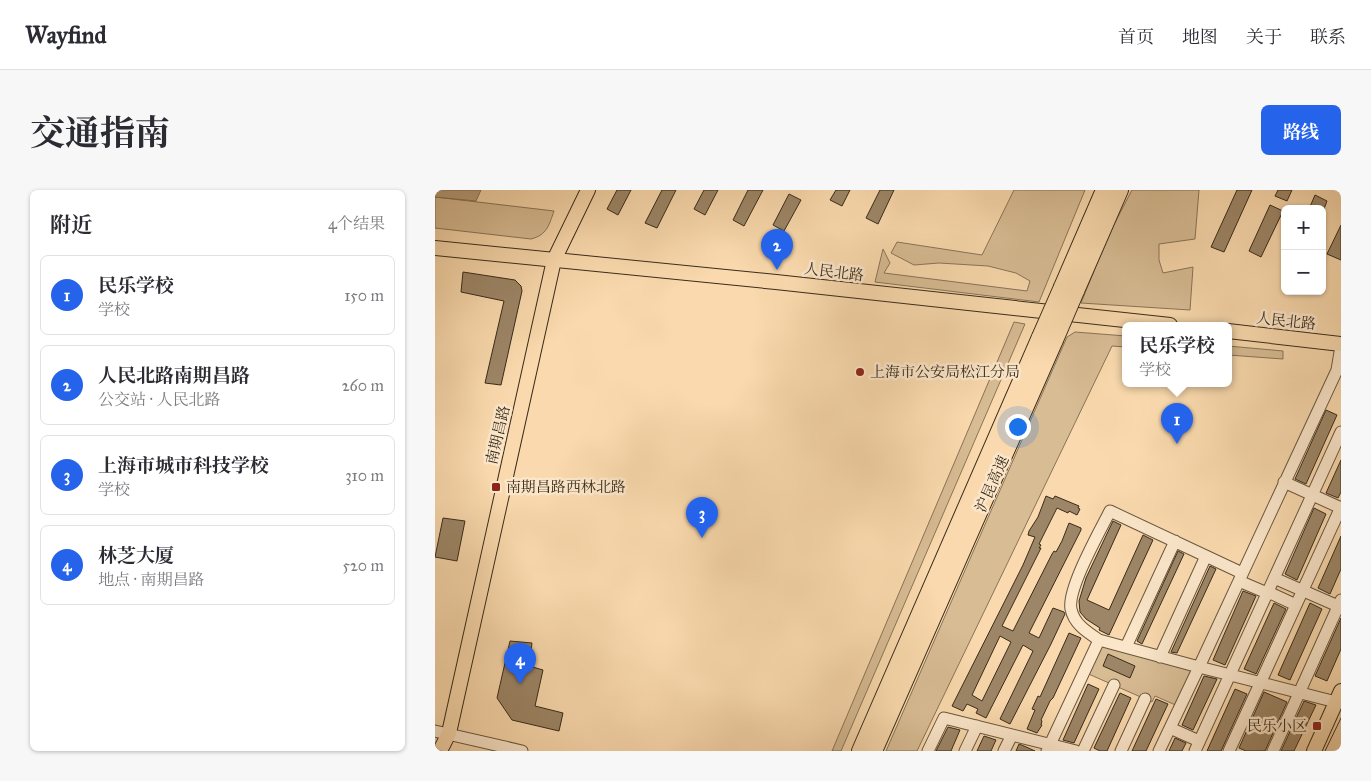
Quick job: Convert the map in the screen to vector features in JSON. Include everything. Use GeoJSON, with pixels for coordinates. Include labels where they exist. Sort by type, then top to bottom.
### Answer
{"type":"FeatureCollection","features":[{"type":"Feature","properties":{"kind":"highway"},"geometry":{"type":"LineString","coordinates":[[1099,220],[1103,190]]}},
{"type":"Feature","properties":{"kind":"highway","name":"沪昆高速"},"geometry":{"type":"LineString","coordinates":[[865,750],[1099,220],[1120,190]]}},
{"type":"Feature","properties":{"kind":"highway"},"geometry":{"type":"LineString","coordinates":[[1099,220],[1124,190]]}},
{"type":"Feature","properties":{"kind":"main road","name":"南期昌路"},"geometry":{"type":"LineString","coordinates":[[440,751],[442,732],[554,260],[587,190]]}},
{"type":"Feature","properties":{"kind":"main road","name":"人民北路"},"geometry":{"type":"LineString","coordinates":[[435,248],[1142,322]]}},
{"type":"Feature","properties":{"kind":"main road","name":"人民北路"},"geometry":{"type":"LineString","coordinates":[[1232,332],[1341,345]]}},
{"type":"Feature","properties":{"kind":"main road"},"geometry":{"type":"LineString","coordinates":[[1314,751],[1338,697]]}},
{"type":"Feature","properties":{"kind":"street"},"geometry":{"type":"LineString","coordinates":[[1159,751],[1337,370],[1341,345]]}},
{"type":"Feature","properties":{"kind":"street"},"geometry":{"type":"LineString","coordinates":[[1170,728],[1197,746],[1341,432]]}},
{"type":"Feature","properties":{"kind":"street"},"geometry":{"type":"LineString","coordinates":[[1232,750],[1260,683],[1341,507],[1285,482]]}},
{"type":"Feature","properties":{"kind":"street"},"geometry":{"type":"LineString","coordinates":[[1296,605],[1267,593],[1206,556],[1110,511],[1071,592],[1071,609],[1080,628],[1099,640],[1299,693],[1338,697]]}},
{"type":"Feature","properties":{"kind":"street"},"geometry":{"type":"LineString","coordinates":[[1126,647],[1175,542]]}},
{"type":"Feature","properties":{"kind":"street"},"geometry":{"type":"LineString","coordinates":[[1160,656],[1206,556]]}},
{"type":"Feature","properties":{"kind":"street"},"geometry":{"type":"LineString","coordinates":[[1273,751],[1340,603],[1303,591],[1274,578]]}},
{"type":"Feature","properties":{"kind":"street"},"geometry":{"type":"LineString","coordinates":[[1048,748],[1099,640]]}},
{"type":"Feature","properties":{"kind":"street"},"geometry":{"type":"LineString","coordinates":[[1083,751],[1114,685]]}},
{"type":"Feature","properties":{"kind":"street"},"geometry":{"type":"LineString","coordinates":[[1121,751],[1145,699]]}},
{"type":"Feature","properties":{"kind":"street"},"geometry":{"type":"LineString","coordinates":[[928,751],[944,718],[1012,735],[1048,748],[1076,751]]}},
{"type":"Feature","properties":{"kind":"street"},"geometry":{"type":"LineString","coordinates":[[965,751],[977,726]]}},
{"type":"Feature","properties":{"kind":"street"},"geometry":{"type":"LineString","coordinates":[[442,732],[522,751]]}},
{"type":"Feature","properties":{"kind":"street"},"geometry":{"type":"LineString","coordinates":[[1004,751],[1012,735]]}},
{"type":"Feature","properties":{"kind":"shaded area"},"geometry":{"type":"Polygon","coordinates":[[[435,190],[481,190],[476,201],[435,197],[435,190]]]}},
{"type":"Feature","properties":{"kind":"shaded area"},"geometry":{"type":"Polygon","coordinates":[[[1014,190],[1085,190],[1039,302],[875,282],[883,249],[890,263],[884,273],[1027,291],[1030,281],[1016,273],[988,266],[939,263],[914,265],[891,253],[897,242],[982,255],[1014,190]]]}},
{"type":"Feature","properties":{"kind":"shaded area"},"geometry":{"type":"Polygon","coordinates":[[[1132,190],[1199,190],[1195,239],[1159,244],[1159,260],[1163,273],[1193,267],[1190,310],[1081,303],[1109,234],[1132,190]]]}},
{"type":"Feature","properties":{"kind":"shaded area"},"geometry":{"type":"Polygon","coordinates":[[[435,197],[554,211],[549,225],[544,232],[531,239],[435,228],[435,197]]]}},
{"type":"Feature","properties":{"kind":"shaded area"},"geometry":{"type":"Polygon","coordinates":[[[1014,322],[1025,324],[841,751],[832,751],[1014,322]]]}},
{"type":"Feature","properties":{"kind":"shaded area"},"geometry":{"type":"Polygon","coordinates":[[[1075,332],[1122,336],[1122,347],[1112,346],[917,751],[886,751],[1067,337],[1075,332]]]}},
{"type":"Feature","properties":{"kind":"shaded area"},"geometry":{"type":"Polygon","coordinates":[[[1232,346],[1283,351],[1283,359],[1232,355],[1232,346]]]}},
{"type":"Feature","properties":{"kind":"shaded area"},"geometry":{"type":"Polygon","coordinates":[[[1099,640],[1199,667],[1180,707],[1155,696],[1152,702],[1084,672],[1099,640]]]}},
{"type":"Feature","properties":{"kind":"building"},"geometry":{"type":"Polygon","coordinates":[[[617,190],[631,190],[618,215],[607,209],[617,190]]]}},
{"type":"Feature","properties":{"kind":"building"},"geometry":{"type":"Polygon","coordinates":[[[662,190],[676,190],[657,228],[645,223],[662,190]]]}},
{"type":"Feature","properties":{"kind":"building"},"geometry":{"type":"Polygon","coordinates":[[[704,190],[718,190],[705,215],[694,209],[704,190]]]}},
{"type":"Feature","properties":{"kind":"building"},"geometry":{"type":"Polygon","coordinates":[[[748,190],[763,190],[744,226],[733,220],[748,190]]]}},
{"type":"Feature","properties":{"kind":"building"},"geometry":{"type":"Polygon","coordinates":[[[836,190],[850,190],[842,206],[830,200],[836,190]]]}},
{"type":"Feature","properties":{"kind":"building"},"geometry":{"type":"Polygon","coordinates":[[[880,190],[894,190],[878,224],[866,218],[880,190]]]}},
{"type":"Feature","properties":{"kind":"building"},"geometry":{"type":"Polygon","coordinates":[[[1237,190],[1252,190],[1224,252],[1211,247],[1237,190]]]}},
{"type":"Feature","properties":{"kind":"building"},"geometry":{"type":"Polygon","coordinates":[[[1278,190],[1292,190],[1287,201],[1275,196],[1278,190]]]}},
{"type":"Feature","properties":{"kind":"building"},"geometry":{"type":"Polygon","coordinates":[[[789,194],[801,200],[784,231],[773,225],[789,194]]]}},
{"type":"Feature","properties":{"kind":"building"},"geometry":{"type":"Polygon","coordinates":[[[1315,195],[1327,201],[1326,205],[1311,205],[1315,195]]]}},
{"type":"Feature","properties":{"kind":"building"},"geometry":{"type":"Polygon","coordinates":[[[1270,205],[1281,210],[1281,215],[1261,257],[1249,251],[1270,205]]]}},
{"type":"Feature","properties":{"kind":"building"},"geometry":{"type":"Polygon","coordinates":[[[1341,225],[1341,260],[1327,254],[1341,225]]]}},
{"type":"Feature","properties":{"kind":"building"},"geometry":{"type":"Polygon","coordinates":[[[463,272],[515,280],[521,286],[522,291],[501,385],[485,383],[504,301],[461,292],[463,272]]]}},
{"type":"Feature","properties":{"kind":"building"},"geometry":{"type":"Polygon","coordinates":[[[1326,410],[1337,415],[1306,484],[1295,479],[1326,410]]]}},
{"type":"Feature","properties":{"kind":"building"},"geometry":{"type":"Polygon","coordinates":[[[1341,460],[1341,492],[1338,498],[1326,493],[1341,460]]]}},
{"type":"Feature","properties":{"kind":"building"},"geometry":{"type":"Polygon","coordinates":[[[1046,496],[1053,499],[1055,496],[1079,506],[1078,508],[1080,509],[1077,515],[1057,508],[1039,544],[1041,545],[1039,548],[1041,548],[1002,626],[1013,631],[1052,554],[1054,551],[1056,552],[1062,541],[1069,523],[1081,528],[1081,530],[1029,633],[1039,638],[1053,608],[1065,614],[1010,724],[1000,719],[1033,651],[1023,645],[986,718],[976,713],[978,709],[967,704],[963,711],[952,706],[1023,565],[1035,537],[1028,535],[1029,531],[1038,517],[1046,496]],[[1000,636],[972,695],[982,701],[1011,642],[1000,636]]]}},
{"type":"Feature","properties":{"kind":"building"},"geometry":{"type":"Polygon","coordinates":[[[1314,508],[1326,514],[1297,580],[1285,574],[1314,508]]]}},
{"type":"Feature","properties":{"kind":"building"},"geometry":{"type":"Polygon","coordinates":[[[443,518],[465,521],[457,561],[435,557],[443,518]]]}},
{"type":"Feature","properties":{"kind":"building"},"geometry":{"type":"Polygon","coordinates":[[[1113,521],[1121,525],[1087,600],[1109,610],[1143,535],[1153,540],[1109,635],[1099,630],[1100,628],[1086,619],[1080,612],[1079,601],[1086,578],[1113,521]]]}},
{"type":"Feature","properties":{"kind":"building"},"geometry":{"type":"Polygon","coordinates":[[[1341,536],[1341,569],[1330,594],[1318,588],[1341,536]]]}},
{"type":"Feature","properties":{"kind":"building"},"geometry":{"type":"Polygon","coordinates":[[[1178,551],[1184,554],[1142,644],[1137,641],[1178,551]]]}},
{"type":"Feature","properties":{"kind":"building"},"geometry":{"type":"Polygon","coordinates":[[[1210,566],[1216,569],[1177,653],[1171,652],[1210,566]]]}},
{"type":"Feature","properties":{"kind":"building"},"geometry":{"type":"Polygon","coordinates":[[[1243,591],[1256,596],[1225,665],[1213,660],[1243,591]]]}},
{"type":"Feature","properties":{"kind":"building"},"geometry":{"type":"Polygon","coordinates":[[[1274,603],[1286,609],[1256,674],[1244,669],[1274,603]]]}},
{"type":"Feature","properties":{"kind":"building"},"geometry":{"type":"Polygon","coordinates":[[[1310,603],[1322,609],[1290,680],[1278,675],[1310,603]]]}},
{"type":"Feature","properties":{"kind":"building"},"geometry":{"type":"Polygon","coordinates":[[[1341,618],[1341,649],[1327,681],[1315,676],[1341,618]]]}},
{"type":"Feature","properties":{"kind":"building"},"geometry":{"type":"Polygon","coordinates":[[[1069,633],[1081,638],[1041,720],[1042,725],[1037,733],[1027,729],[1035,710],[1032,709],[1038,696],[1040,697],[1069,633]]]}},
{"type":"Feature","properties":{"kind":"building"},"geometry":{"type":"Polygon","coordinates":[[[510,641],[532,643],[529,666],[543,670],[535,706],[563,713],[559,731],[512,720],[497,698],[510,641]]]}},
{"type":"Feature","properties":{"kind":"building"},"geometry":{"type":"Polygon","coordinates":[[[1108,654],[1135,666],[1130,678],[1103,666],[1108,654]]]}},
{"type":"Feature","properties":{"kind":"building"},"geometry":{"type":"Polygon","coordinates":[[[1204,676],[1217,679],[1193,730],[1182,725],[1204,676]]]}},
{"type":"Feature","properties":{"kind":"building"},"geometry":{"type":"Polygon","coordinates":[[[1088,684],[1099,689],[1074,743],[1063,740],[1088,684]]]}},
{"type":"Feature","properties":{"kind":"building"},"geometry":{"type":"Polygon","coordinates":[[[1235,689],[1247,694],[1221,751],[1207,751],[1235,689]]]}},
{"type":"Feature","properties":{"kind":"building"},"geometry":{"type":"Polygon","coordinates":[[[1264,692],[1287,702],[1265,751],[1246,751],[1239,748],[1264,692]]]}},
{"type":"Feature","properties":{"kind":"building"},"geometry":{"type":"Polygon","coordinates":[[[1120,693],[1131,698],[1107,751],[1100,751],[1094,748],[1120,693]]]}},
{"type":"Feature","properties":{"kind":"building"},"geometry":{"type":"Polygon","coordinates":[[[1156,699],[1168,704],[1146,751],[1132,751],[1156,699]]]}},
{"type":"Feature","properties":{"kind":"building"},"geometry":{"type":"Polygon","coordinates":[[[1304,701],[1316,705],[1294,751],[1281,751],[1304,701]]]}},
{"type":"Feature","properties":{"kind":"building"},"geometry":{"type":"Polygon","coordinates":[[[948,727],[960,730],[951,751],[936,751],[948,727]]]}},
{"type":"Feature","properties":{"kind":"building"},"geometry":{"type":"Polygon","coordinates":[[[984,736],[996,740],[991,751],[977,751],[984,736]]]}},
{"type":"Feature","properties":{"kind":"building"},"geometry":{"type":"Polygon","coordinates":[[[1175,738],[1186,743],[1182,751],[1169,751],[1175,738]]]}},
{"type":"Feature","properties":{"kind":"building"},"geometry":{"type":"Polygon","coordinates":[[[1019,744],[1024,746],[1035,751],[1016,751],[1019,744]]]}},
{"type":"Feature","properties":{"kind":"tram line"},"geometry":{"type":"LineString","coordinates":[[1325,751],[1341,718]]}},
{"type":"Feature","properties":{"kind":"place","name":"人民北路南期昌路"},"geometry":{"type":"Point","coordinates":[777,270]}},
{"type":"Feature","properties":{"kind":"place","name":"上海市公安局松江分局"},"geometry":{"type":"Point","coordinates":[860,372]}},
{"type":"Feature","properties":{"kind":"place","name":"民乐学校"},"geometry":{"type":"Point","coordinates":[1177,444]}},
{"type":"Feature","properties":{"kind":"place","name":"南期昌路西林北路"},"geometry":{"type":"Point","coordinates":[496,487]}},
{"type":"Feature","properties":{"kind":"place","name":"上海市城市科技学校"},"geometry":{"type":"Point","coordinates":[702,538]}},
{"type":"Feature","properties":{"kind":"place","name":"林芝大厦"},"geometry":{"type":"Point","coordinates":[520,684]}},
{"type":"Feature","properties":{"kind":"place","name":"民乐小区"},"geometry":{"type":"Point","coordinates":[1317,726]}}]}
